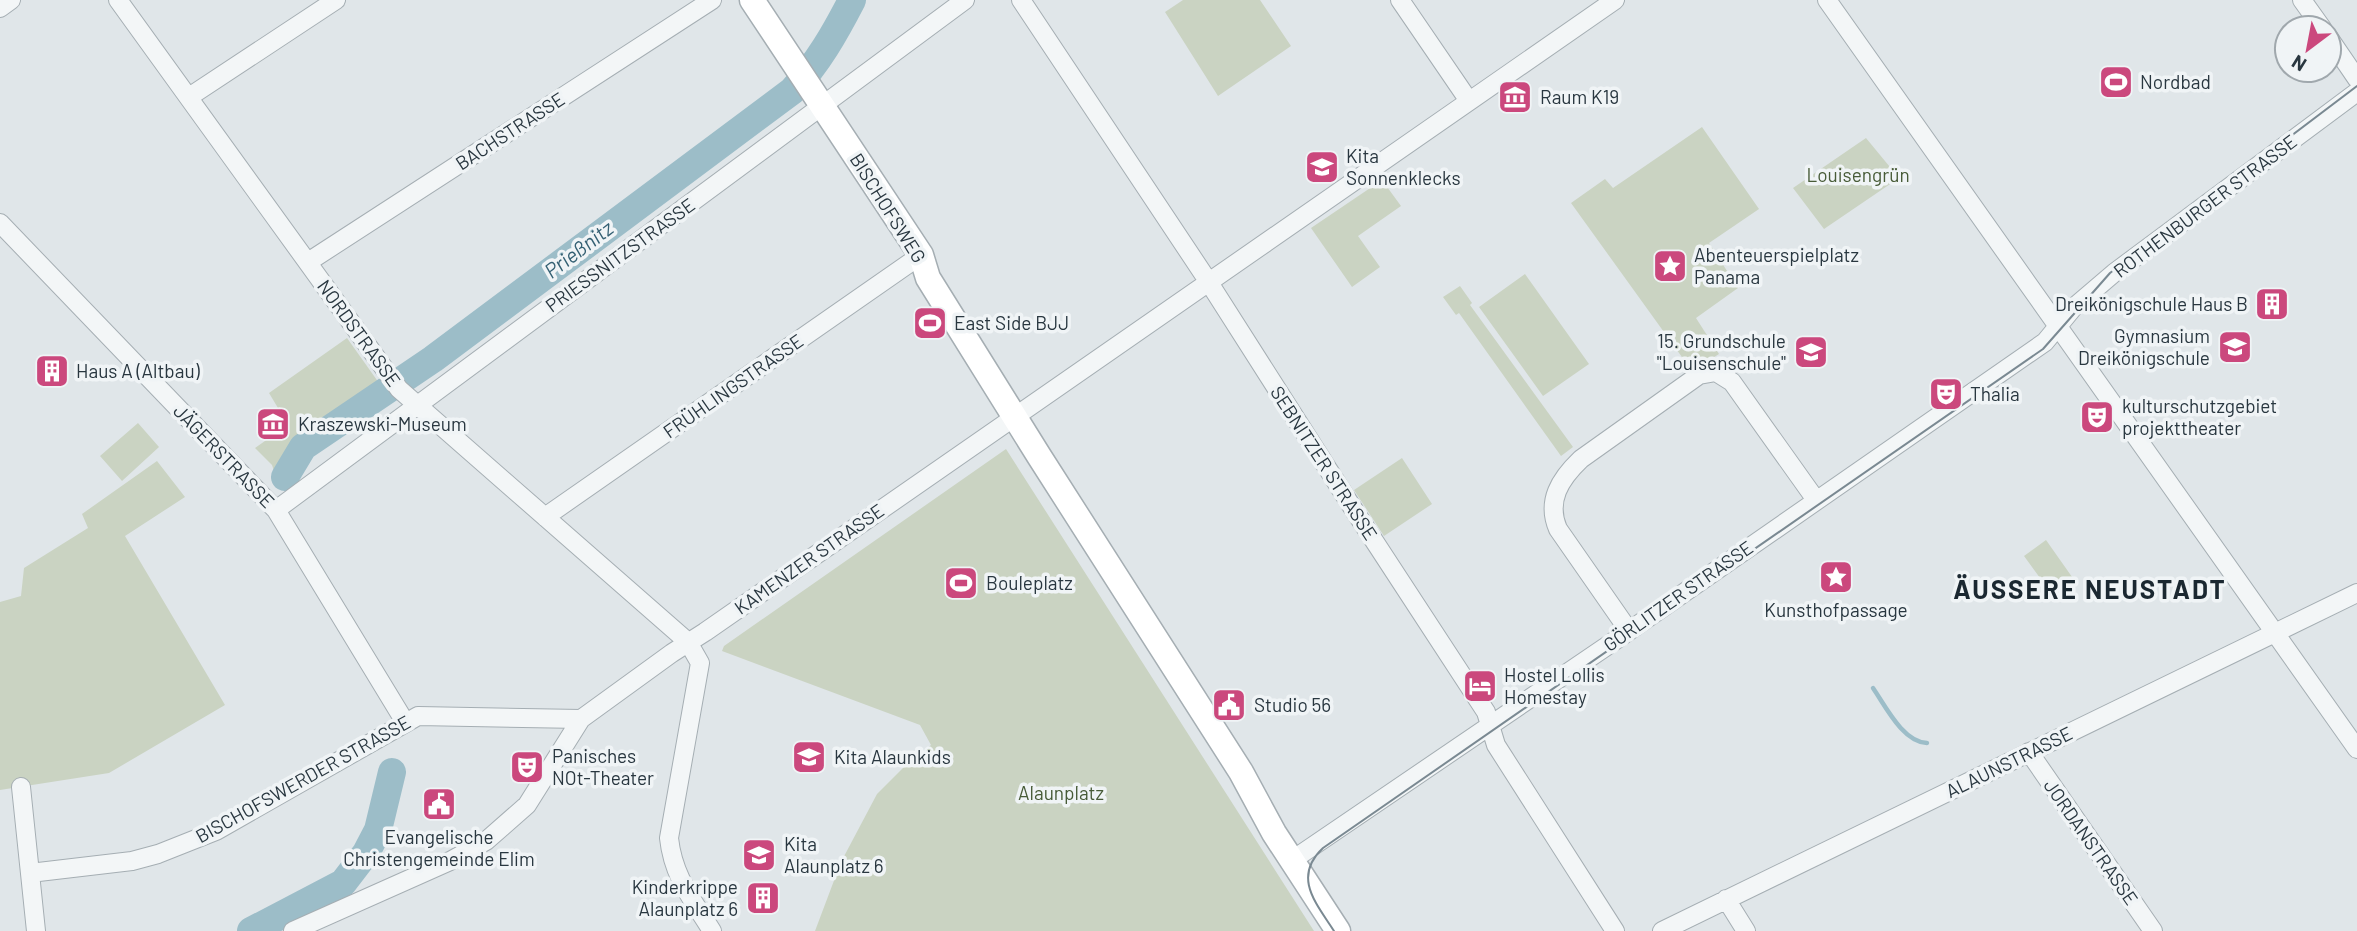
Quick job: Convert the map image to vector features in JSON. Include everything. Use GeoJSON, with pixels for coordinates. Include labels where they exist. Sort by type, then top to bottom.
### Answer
{"type":"FeatureCollection","features":[{"type":"Feature","properties":{"kind":"street"},"geometry":{"type":"LineString","coordinates":[[0,8],[11,0]]}},
{"type":"Feature","properties":{"kind":"street","name":"NORDSTRASSE"},"geometry":{"type":"LineString","coordinates":[[118,0],[395,384],[688,642]]}},
{"type":"Feature","properties":{"kind":"street"},"geometry":{"type":"LineString","coordinates":[[190,97],[336,0]]}},
{"type":"Feature","properties":{"kind":"street","name":"BACHSTRASSE"},"geometry":{"type":"LineString","coordinates":[[308,262],[712,0]]}},
{"type":"Feature","properties":{"kind":"street","name":"BISCHOFSWEG"},"geometry":{"type":"LineString","coordinates":[[752,0],[921,255],[928,278],[1241,772],[1291,861]]}},
{"type":"Feature","properties":{"kind":"street","name":"PRIESSNITZSTRASSE"},"geometry":{"type":"LineString","coordinates":[[276,510],[417,404],[810,87],[965,0]]}},
{"type":"Feature","properties":{"kind":"street","name":"SEBNITZER STRASSE"},"geometry":{"type":"LineString","coordinates":[[1021,0],[1208,281],[1486,712],[1496,745],[1615,931]]}},
{"type":"Feature","properties":{"kind":"street"},"geometry":{"type":"LineString","coordinates":[[1400,0],[1469,101]]}},
{"type":"Feature","properties":{"kind":"street","name":"KAMENZER STRASSE"},"geometry":{"type":"LineString","coordinates":[[580,719],[1615,0]]}},
{"type":"Feature","properties":{"kind":"street"},"geometry":{"type":"LineString","coordinates":[[1828,0],[2357,749]]}},
{"type":"Feature","properties":{"kind":"street"},"geometry":{"type":"LineString","coordinates":[[2343,58],[2357,79]]}},
{"type":"Feature","properties":{"kind":"street","name":"ROTHENBURGER STRASSE"},"geometry":{"type":"LineString","coordinates":[[2058,324],[2114,273],[2357,92]]}},
{"type":"Feature","properties":{"kind":"street","name":"JÄGERSTRASSE"},"geometry":{"type":"LineString","coordinates":[[0,223],[276,510],[405,722]]}},
{"type":"Feature","properties":{"kind":"street","name":"FRÜHLINGSTRASSE"},"geometry":{"type":"LineString","coordinates":[[545,517],[921,255]]}},
{"type":"Feature","properties":{"kind":"street","name":"GÖRLITZER STRASSE"},"geometry":{"type":"LineString","coordinates":[[1291,861],[1629,631],[2045,342],[2058,324]]}},
{"type":"Feature","properties":{"kind":"street"},"geometry":{"type":"LineString","coordinates":[[1629,631],[1558,529],[1554,519],[1554,496],[1565,476],[1580,459],[1699,375],[1716,372],[1732,382],[1815,500]]}},
{"type":"Feature","properties":{"kind":"street","name":"ALAUNSTRASSE"},"geometry":{"type":"LineString","coordinates":[[1662,931],[2357,593]]}},
{"type":"Feature","properties":{"kind":"street"},"geometry":{"type":"LineString","coordinates":[[688,642],[700,663],[669,838],[671,859],[678,878],[712,931]]}},
{"type":"Feature","properties":{"kind":"street","name":"BISCHOFSWERDER STRASSE"},"geometry":{"type":"LineString","coordinates":[[30,873],[132,861],[158,854],[216,831],[418,716],[580,719]]}},
{"type":"Feature","properties":{"kind":"street"},"geometry":{"type":"LineString","coordinates":[[293,931],[450,862],[486,841],[527,805],[580,719]]}},
{"type":"Feature","properties":{"kind":"street","name":"JORDANSTRASSE"},"geometry":{"type":"LineString","coordinates":[[2029,752],[2153,931]]}},
{"type":"Feature","properties":{"kind":"street"},"geometry":{"type":"LineString","coordinates":[[22,787],[36,931]]}},
{"type":"Feature","properties":{"kind":"street"},"geometry":{"type":"LineString","coordinates":[[1291,861],[1338,931]]}},
{"type":"Feature","properties":{"kind":"street"},"geometry":{"type":"LineString","coordinates":[[1726,899],[1746,931]]}},
{"type":"Feature","properties":{"kind":"green space"},"geometry":{"type":"Polygon","coordinates":[[[1183,0],[1260,0],[1291,46],[1218,96],[1165,12],[1183,0]]]}},
{"type":"Feature","properties":{"kind":"green space","name":"Abenteuerspielplatz Panama"},"geometry":{"type":"Polygon","coordinates":[[[1702,127],[1759,209],[1709,243],[1738,288],[1696,318],[1719,354],[1692,371],[1571,203],[1605,179],[1613,188],[1702,127]]]}},
{"type":"Feature","properties":{"kind":"green space","name":"Louisengrün"},"geometry":{"type":"Polygon","coordinates":[[[1866,138],[1899,178],[1824,229],[1793,188],[1866,138]]]}},
{"type":"Feature","properties":{"kind":"green space"},"geometry":{"type":"Polygon","coordinates":[[[1382,180],[1401,206],[1358,236],[1380,267],[1352,287],[1311,228],[1382,180]]]}},
{"type":"Feature","properties":{"kind":"green space"},"geometry":{"type":"Polygon","coordinates":[[[1525,274],[1589,364],[1543,396],[1479,307],[1525,274]]]}},
{"type":"Feature","properties":{"kind":"green space"},"geometry":{"type":"Polygon","coordinates":[[[1460,286],[1472,303],[1470,305],[1573,447],[1561,456],[1459,313],[1456,315],[1443,297],[1460,286]]]}},
{"type":"Feature","properties":{"kind":"green space"},"geometry":{"type":"Polygon","coordinates":[[[347,338],[379,383],[297,442],[280,477],[276,477],[272,465],[255,448],[289,424],[284,417],[286,415],[269,393],[347,338]]]}},
{"type":"Feature","properties":{"kind":"green space"},"geometry":{"type":"Polygon","coordinates":[[[138,423],[159,447],[122,481],[100,456],[138,423]]]}},
{"type":"Feature","properties":{"kind":"green space","name":"Alaunplatz"},"geometry":{"type":"Polygon","coordinates":[[[1006,449],[1314,931],[815,931],[841,862],[877,794],[931,745],[920,725],[722,651],[724,646],[1006,449]]]}},
{"type":"Feature","properties":{"kind":"green space"},"geometry":{"type":"Polygon","coordinates":[[[1402,458],[1432,504],[1384,536],[1354,490],[1402,458]]]}},
{"type":"Feature","properties":{"kind":"green space"},"geometry":{"type":"Polygon","coordinates":[[[157,461],[185,497],[125,536],[225,705],[109,773],[0,790],[0,602],[21,596],[24,568],[88,528],[82,514],[157,461]]]}},
{"type":"Feature","properties":{"kind":"green space"},"geometry":{"type":"Polygon","coordinates":[[[2046,540],[2077,584],[2056,600],[2024,556],[2046,540]]]}},
{"type":"Feature","properties":{"kind":"waterway","name":"Prießnitz"},"geometry":{"type":"LineString","coordinates":[[285,477],[303,447],[433,359],[792,91],[810,70],[852,0]]}},
{"type":"Feature","properties":{"kind":"waterway"},"geometry":{"type":"LineString","coordinates":[[1873,688],[1903,730],[1910,737],[1927,743]]}},
{"type":"Feature","properties":{"kind":"waterway","name":"Prießnitz"},"geometry":{"type":"LineString","coordinates":[[251,931],[343,883],[366,853],[378,830],[392,772]]}},
{"type":"Feature","properties":{"kind":"tram line"},"geometry":{"type":"LineString","coordinates":[[1334,931],[1314,900],[1308,880],[1309,869],[1323,848],[2043,349],[2110,273],[2357,86]]}},
{"type":"Feature","properties":{"kind":"place","name":"Nordbad"},"geometry":{"type":"Point","coordinates":[2116,82]}},
{"type":"Feature","properties":{"kind":"place","name":"Raum K19"},"geometry":{"type":"Point","coordinates":[1515,97]}},
{"type":"Feature","properties":{"kind":"place","name":"Kita Sonnenklecks"},"geometry":{"type":"Point","coordinates":[1322,167]}},
{"type":"Feature","properties":{"kind":"place","name":"Abenteuerspielplatz Panama"},"geometry":{"type":"Point","coordinates":[1670,266]}},
{"type":"Feature","properties":{"kind":"place","name":"Dreikönigschule Haus B"},"geometry":{"type":"Point","coordinates":[2272,304]}},
{"type":"Feature","properties":{"kind":"place","name":"East Side BJJ"},"geometry":{"type":"Point","coordinates":[930,323]}},
{"type":"Feature","properties":{"kind":"place","name":"Gymnasium Dreikönigschule"},"geometry":{"type":"Point","coordinates":[2235,347]}},
{"type":"Feature","properties":{"kind":"place","name":"15. Grundschule \"Louisenschule\""},"geometry":{"type":"Point","coordinates":[1811,352]}},
{"type":"Feature","properties":{"kind":"place","name":"Haus A (Altbau)"},"geometry":{"type":"Point","coordinates":[52,371]}},
{"type":"Feature","properties":{"kind":"place","name":"Thalia"},"geometry":{"type":"Point","coordinates":[1946,394]}},
{"type":"Feature","properties":{"kind":"place","name":"kulturschutzgebiet projekttheater"},"geometry":{"type":"Point","coordinates":[2097,417]}},
{"type":"Feature","properties":{"kind":"place","name":"Kraszewski-Museum"},"geometry":{"type":"Point","coordinates":[273,424]}},
{"type":"Feature","properties":{"kind":"place","name":"Kunsthofpassage"},"geometry":{"type":"Point","coordinates":[1836,577]}},
{"type":"Feature","properties":{"kind":"place","name":"Bouleplatz"},"geometry":{"type":"Point","coordinates":[961,583]}},
{"type":"Feature","properties":{"kind":"place","name":"Hostel Lollis Homestay"},"geometry":{"type":"Point","coordinates":[1480,686]}},
{"type":"Feature","properties":{"kind":"place","name":"Studio 56"},"geometry":{"type":"Point","coordinates":[1229,705]}},
{"type":"Feature","properties":{"kind":"place","name":"Kita Alaunkids"},"geometry":{"type":"Point","coordinates":[809,757]}},
{"type":"Feature","properties":{"kind":"place","name":"Panisches NOt-Theater"},"geometry":{"type":"Point","coordinates":[527,767]}},
{"type":"Feature","properties":{"kind":"place","name":"Evangelische Christengemeinde Elim"},"geometry":{"type":"Point","coordinates":[439,804]}},
{"type":"Feature","properties":{"kind":"place","name":"Kita Alaunplatz 6"},"geometry":{"type":"Point","coordinates":[759,855]}},
{"type":"Feature","properties":{"kind":"place","name":"Kinderkrippe Alaunplatz 6"},"geometry":{"type":"Point","coordinates":[763,898]}},
{"type":"Feature","properties":{"kind":"district","name":"ÄUSSERE NEUSTADT"},"geometry":{"type":"Point","coordinates":[2090,590]}}]}
